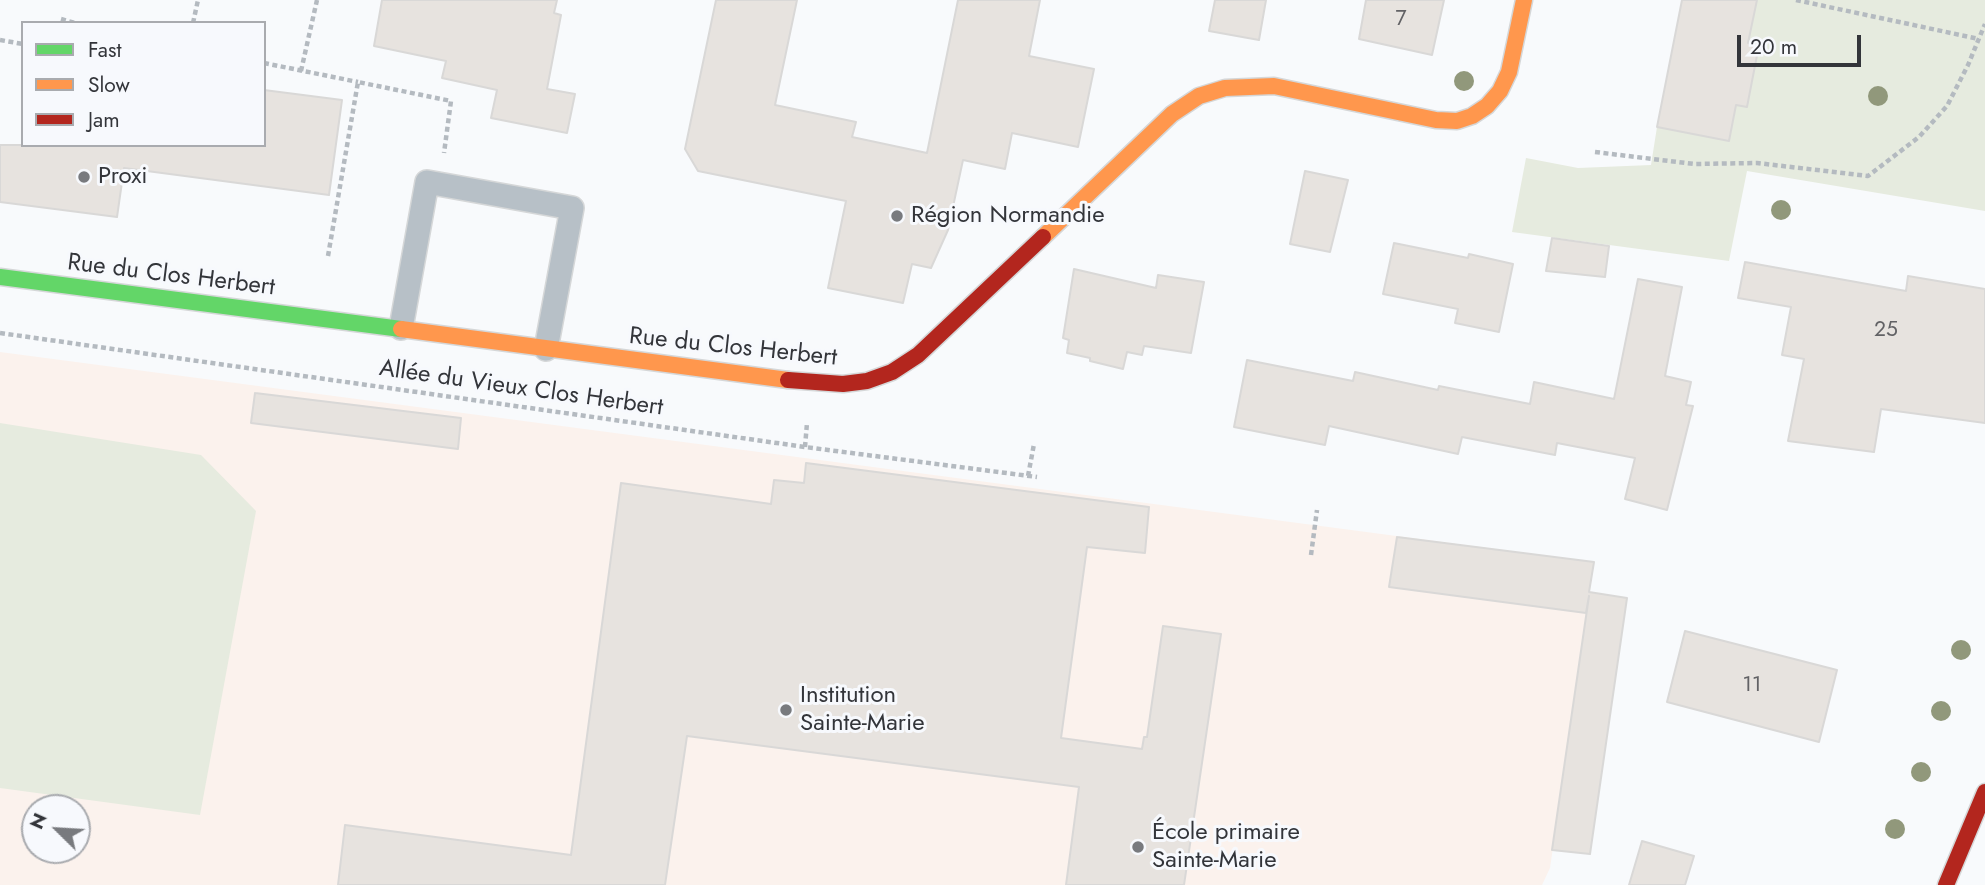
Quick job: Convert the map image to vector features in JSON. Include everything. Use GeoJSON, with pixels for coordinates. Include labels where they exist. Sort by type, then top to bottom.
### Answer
{"type":"FeatureCollection","features":[{"type":"Feature","properties":{"kind":"street","name":"Rue du Clos Herbert"},"geometry":{"type":"LineString","coordinates":[[0,276],[811,383],[843,384],[867,381],[891,372],[918,355],[1172,114],[1199,96],[1225,88],[1274,86],[1436,120],[1457,121],[1472,116],[1487,106],[1500,91],[1509,72],[1524,0]]}},
{"type":"Feature","properties":{"kind":"street"},"geometry":{"type":"LineString","coordinates":[[1946,885],[1985,792]]}},
{"type":"Feature","properties":{"kind":"lane"},"geometry":{"type":"LineString","coordinates":[[401,328],[427,182],[572,208],[546,349]]}},
{"type":"Feature","properties":{"kind":"path"},"geometry":{"type":"LineString","coordinates":[[193,21],[198,0]]}},
{"type":"Feature","properties":{"kind":"path"},"geometry":{"type":"LineString","coordinates":[[301,71],[317,0]]}},
{"type":"Feature","properties":{"kind":"path"},"geometry":{"type":"LineString","coordinates":[[1796,0],[1979,39]]}},
{"type":"Feature","properties":{"kind":"path"},"geometry":{"type":"LineString","coordinates":[[61,19],[68,21]]}},
{"type":"Feature","properties":{"kind":"path"},"geometry":{"type":"LineString","coordinates":[[1595,152],[1694,164],[1757,163],[1868,176],[1919,137],[1947,106],[1985,24]]}},
{"type":"Feature","properties":{"kind":"path"},"geometry":{"type":"LineString","coordinates":[[0,40],[21,44]]}},
{"type":"Feature","properties":{"kind":"path"},"geometry":{"type":"LineString","coordinates":[[266,63],[451,101],[440,184]]}},
{"type":"Feature","properties":{"kind":"path"},"geometry":{"type":"LineString","coordinates":[[328,256],[358,82]]}},
{"type":"Feature","properties":{"kind":"path","name":"Allée du Vieux Clos Herbert"},"geometry":{"type":"LineString","coordinates":[[0,333],[805,447],[1037,477]]}},
{"type":"Feature","properties":{"kind":"path"},"geometry":{"type":"LineString","coordinates":[[1028,476],[1034,444]]}},
{"type":"Feature","properties":{"kind":"path"},"geometry":{"type":"LineString","coordinates":[[1311,555],[1317,510]]}},
{"type":"Feature","properties":{"kind":"shaded area"},"geometry":{"type":"Polygon","coordinates":[[[1757,0],[1985,0],[1985,211],[1747,171],[1729,261],[1512,232],[1526,158],[1578,168],[1651,165],[1657,127],[1729,141],[1736,105],[1747,106],[1759,46],[1748,43],[1757,0]]]}},
{"type":"Feature","properties":{"kind":"shaded area","name":"Institution Sainte-Marie"},"geometry":{"type":"Polygon","coordinates":[[[0,352],[1594,562],[1550,868],[1542,885],[0,885],[0,352]]]}},
{"type":"Feature","properties":{"kind":"shaded area"},"geometry":{"type":"Polygon","coordinates":[[[0,423],[201,455],[256,511],[200,815],[91,800],[91,794],[44,794],[0,788],[0,423]]]}},
{"type":"Feature","properties":{"kind":"building"},"geometry":{"type":"Polygon","coordinates":[[[382,0],[557,0],[554,13],[561,15],[547,89],[575,94],[567,133],[491,118],[497,90],[442,78],[446,61],[374,46],[382,0]]]}},
{"type":"Feature","properties":{"kind":"building"},"geometry":{"type":"Polygon","coordinates":[[[716,0],[797,0],[775,105],[856,122],[852,137],[927,153],[958,0],[1040,0],[1029,56],[1094,69],[1078,147],[1012,133],[1005,169],[963,160],[948,230],[931,268],[912,264],[903,303],[828,288],[846,201],[698,171],[685,149],[716,0]]]}},
{"type":"Feature","properties":{"kind":"building"},"geometry":{"type":"Polygon","coordinates":[[[1215,0],[1266,0],[1259,40],[1209,31],[1215,0]]]}},
{"type":"Feature","properties":{"kind":"building"},"geometry":{"type":"Polygon","coordinates":[[[1366,0],[1444,0],[1432,55],[1359,39],[1366,0]]]}},
{"type":"Feature","properties":{"kind":"building"},"geometry":{"type":"Polygon","coordinates":[[[1682,0],[1757,0],[1748,43],[1759,45],[1747,107],[1736,105],[1729,141],[1657,127],[1682,0]]]}},
{"type":"Feature","properties":{"kind":"building"},"geometry":{"type":"Polygon","coordinates":[[[266,90],[342,100],[329,195],[124,168],[117,217],[0,202],[0,145],[266,147],[266,90]]]}},
{"type":"Feature","properties":{"kind":"building"},"geometry":{"type":"Polygon","coordinates":[[[1305,171],[1348,180],[1330,252],[1290,244],[1305,171]]]}},
{"type":"Feature","properties":{"kind":"building"},"geometry":{"type":"Polygon","coordinates":[[[1552,238],[1609,246],[1605,277],[1546,271],[1552,238]]]}},
{"type":"Feature","properties":{"kind":"building"},"geometry":{"type":"Polygon","coordinates":[[[1394,243],[1468,258],[1469,254],[1513,264],[1499,332],[1455,323],[1458,309],[1383,294],[1394,243]]]}},
{"type":"Feature","properties":{"kind":"building"},"geometry":{"type":"Polygon","coordinates":[[[1745,262],[1906,291],[1908,276],[1985,289],[1985,423],[1881,409],[1874,452],[1788,441],[1804,359],[1782,355],[1791,307],[1738,298],[1745,262]]]}},
{"type":"Feature","properties":{"kind":"building"},"geometry":{"type":"Polygon","coordinates":[[[1074,269],[1156,288],[1158,275],[1204,282],[1191,353],[1144,346],[1142,355],[1127,352],[1123,369],[1067,353],[1069,340],[1063,338],[1074,269]]]}},
{"type":"Feature","properties":{"kind":"building"},"geometry":{"type":"Polygon","coordinates":[[[1638,279],[1682,287],[1665,376],[1691,382],[1686,405],[1693,406],[1667,510],[1625,499],[1635,458],[1557,443],[1555,455],[1462,437],[1458,454],[1329,426],[1325,445],[1234,427],[1247,360],[1353,381],[1355,372],[1438,390],[1439,386],[1530,404],[1534,382],[1614,399],[1638,279]]]}},
{"type":"Feature","properties":{"kind":"building"},"geometry":{"type":"Polygon","coordinates":[[[255,393],[461,418],[458,449],[251,423],[255,393]]]}},
{"type":"Feature","properties":{"kind":"building"},"geometry":{"type":"Polygon","coordinates":[[[806,463],[1149,507],[1145,553],[1087,547],[1061,738],[1142,749],[1144,737],[1147,737],[1163,626],[1221,634],[1184,885],[1066,885],[1079,787],[687,736],[665,885],[338,885],[345,825],[571,855],[621,483],[771,504],[774,480],[804,483],[806,463]]]}},
{"type":"Feature","properties":{"kind":"building"},"geometry":{"type":"Polygon","coordinates":[[[1397,537],[1594,562],[1589,592],[1627,598],[1590,854],[1552,850],[1589,596],[1586,613],[1389,587],[1397,537]]]}},
{"type":"Feature","properties":{"kind":"building"},"geometry":{"type":"Polygon","coordinates":[[[1685,631],[1837,670],[1819,742],[1667,702],[1685,631]]]}},
{"type":"Feature","properties":{"kind":"building"},"geometry":{"type":"Polygon","coordinates":[[[1642,841],[1694,856],[1685,885],[1629,885],[1642,841]]]}},
{"type":"Feature","properties":{"kind":"traffic: fast"},"geometry":{"type":"LineString","coordinates":[[0,277],[401,329]]}},
{"type":"Feature","properties":{"kind":"traffic: slow"},"geometry":{"type":"LineString","coordinates":[[1043,237],[1172,114],[1199,96],[1225,88],[1274,86],[1436,120],[1457,121],[1472,116],[1487,106],[1500,91],[1509,72],[1524,0]]}},
{"type":"Feature","properties":{"kind":"traffic: slow"},"geometry":{"type":"LineString","coordinates":[[401,329],[788,380]]}},
{"type":"Feature","properties":{"kind":"traffic: jam"},"geometry":{"type":"LineString","coordinates":[[788,380],[843,384],[867,381],[892,372],[918,355],[1043,237]]}},
{"type":"Feature","properties":{"kind":"traffic: jam"},"geometry":{"type":"LineString","coordinates":[[1946,885],[1985,792]]}},
{"type":"Feature","properties":{"kind":"place","name":"Proxi"},"geometry":{"type":"Point","coordinates":[84,177]}},
{"type":"Feature","properties":{"kind":"place","name":"Région Normandie"},"geometry":{"type":"Point","coordinates":[897,216]}},
{"type":"Feature","properties":{"kind":"place","name":"Institution Sainte-Marie"},"geometry":{"type":"Point","coordinates":[786,710]}},
{"type":"Feature","properties":{"kind":"place","name":"École primaire Sainte-Marie"},"geometry":{"type":"Point","coordinates":[1138,847]}}]}
